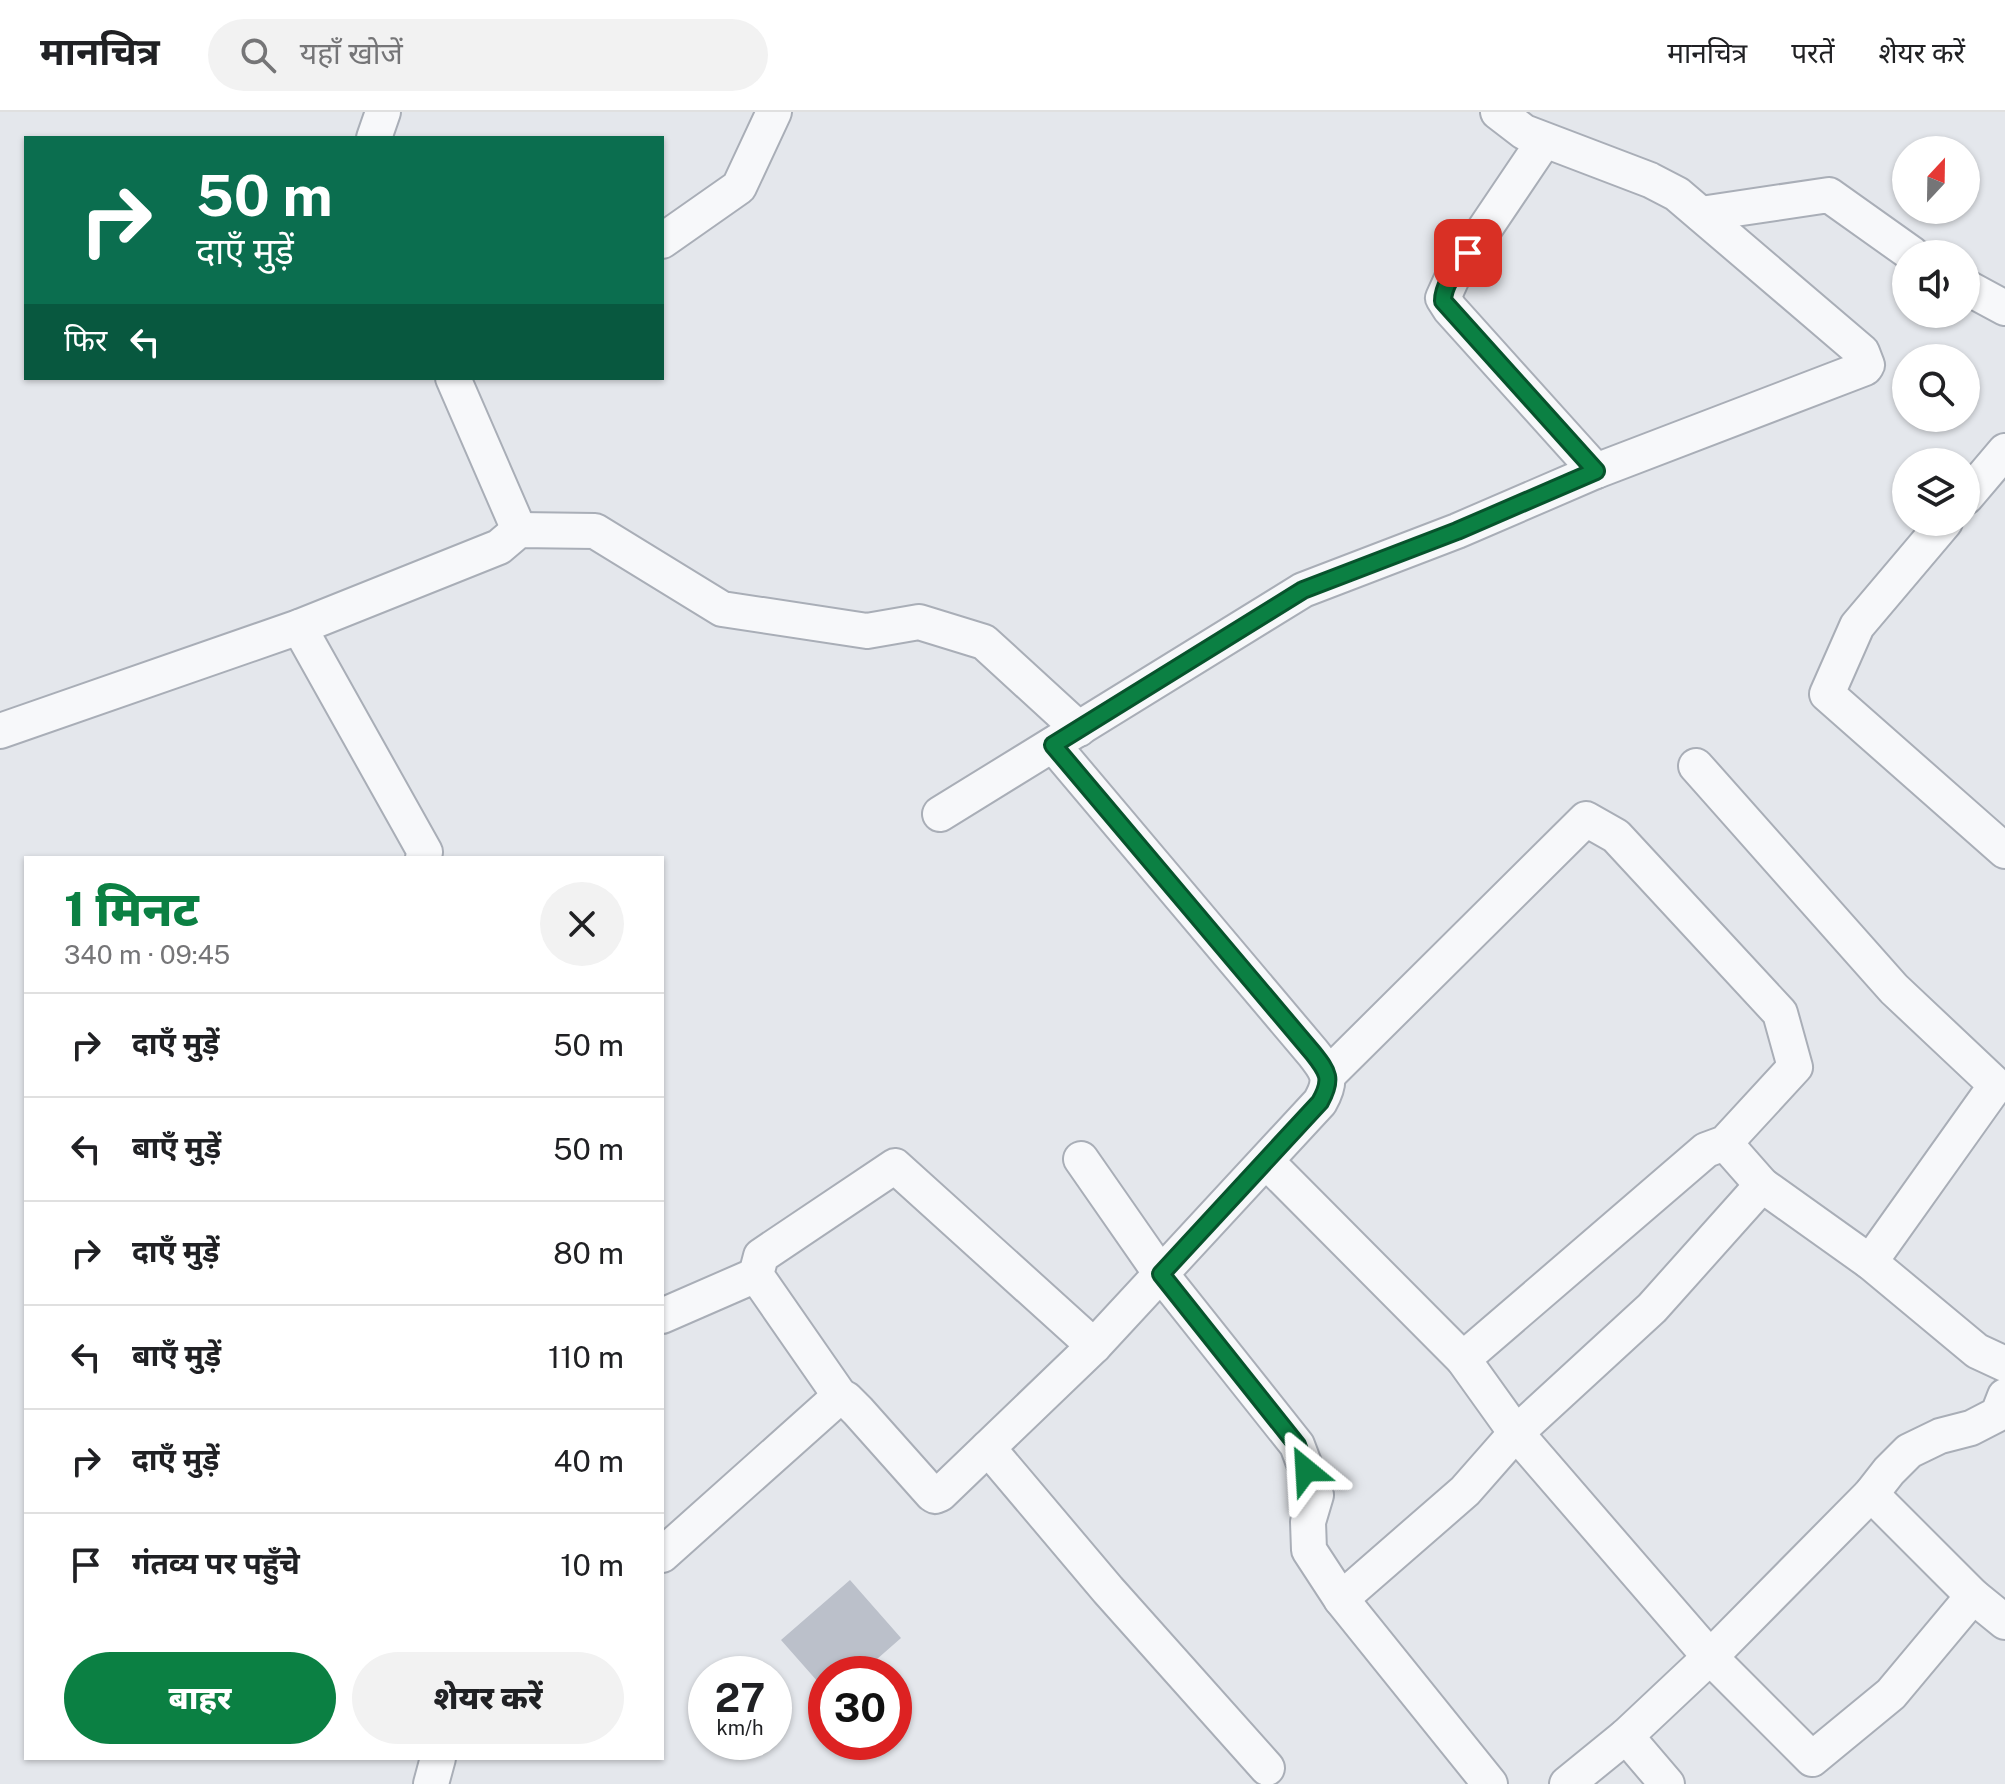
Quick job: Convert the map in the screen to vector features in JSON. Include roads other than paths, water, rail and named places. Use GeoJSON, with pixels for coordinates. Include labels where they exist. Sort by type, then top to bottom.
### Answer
{"type":"FeatureCollection","features":[{"type":"Feature","properties":{"kind":"street"},"geometry":{"type":"LineString","coordinates":[[375,136],[383,112]]}},
{"type":"Feature","properties":{"kind":"street"},"geometry":{"type":"LineString","coordinates":[[664,240],[739,187],[774,112]]}},
{"type":"Feature","properties":{"kind":"street"},"geometry":{"type":"LineString","coordinates":[[940,814],[1303,590],[1867,365],[1862,352],[1690,204],[1664,187],[1524,132],[1498,112]]}},
{"type":"Feature","properties":{"kind":"street"},"geometry":{"type":"LineString","coordinates":[[1544,141],[1453,276],[1443,298],[1596,471]]}},
{"type":"Feature","properties":{"kind":"street"},"geometry":{"type":"LineString","coordinates":[[1701,214],[1829,195],[1892,240]]}},
{"type":"Feature","properties":{"kind":"street"},"geometry":{"type":"LineString","coordinates":[[1980,295],[2005,308]]}},
{"type":"Feature","properties":{"kind":"street"},"geometry":{"type":"LineString","coordinates":[[454,380],[519,530]]}},
{"type":"Feature","properties":{"kind":"street"},"geometry":{"type":"LineString","coordinates":[[1980,480],[2005,451]]}},
{"type":"Feature","properties":{"kind":"street"},"geometry":{"type":"LineString","coordinates":[[0,731],[299,627],[499,547],[519,530],[595,531],[722,609],[867,631],[919,622],[984,642],[1066,737],[1313,1053],[1328,1075],[1329,1084],[1320,1102],[1094,1346],[935,1496],[858,1411],[840,1396],[756,1275],[761,1256],[895,1166],[1094,1346]]}},
{"type":"Feature","properties":{"kind":"street"},"geometry":{"type":"LineString","coordinates":[[1933,536],[1857,626],[1827,694],[2005,851]]}},
{"type":"Feature","properties":{"kind":"street"},"geometry":{"type":"LineString","coordinates":[[299,627],[425,852],[424,856]]}},
{"type":"Feature","properties":{"kind":"street"},"geometry":{"type":"LineString","coordinates":[[1696,766],[1894,989],[1996,1085],[1870,1262]]}},
{"type":"Feature","properties":{"kind":"street"},"geometry":{"type":"LineString","coordinates":[[1328,1075],[1586,819],[1616,836],[1780,1013],[1795,1067],[1725,1143],[1706,1150],[1463,1359]]}},
{"type":"Feature","properties":{"kind":"street"},"geometry":{"type":"LineString","coordinates":[[1725,1143],[1762,1185],[1870,1262],[1977,1351],[2005,1364]]}},
{"type":"Feature","properties":{"kind":"street"},"geometry":{"type":"LineString","coordinates":[[1081,1159],[1161,1274],[1297,1445],[1316,1495],[1308,1522],[1309,1550],[1341,1599],[1490,1784]]}},
{"type":"Feature","properties":{"kind":"street"},"geometry":{"type":"LineString","coordinates":[[1266,1161],[1463,1359],[1516,1433],[1710,1657],[1812,1759],[1891,1694],[1973,1596]]}},
{"type":"Feature","properties":{"kind":"street"},"geometry":{"type":"LineString","coordinates":[[1341,1599],[1465,1491],[1516,1433],[1652,1308],[1762,1185]]}},
{"type":"Feature","properties":{"kind":"street"},"geometry":{"type":"LineString","coordinates":[[664,1315],[756,1275]]}},
{"type":"Feature","properties":{"kind":"street"},"geometry":{"type":"LineString","coordinates":[[664,1553],[840,1396]]}},
{"type":"Feature","properties":{"kind":"street"},"geometry":{"type":"LineString","coordinates":[[1567,1784],[1626,1736],[1710,1657],[1871,1494],[1909,1451],[1940,1436],[1971,1428],[1998,1414],[2005,1396]]}},
{"type":"Feature","properties":{"kind":"street"},"geometry":{"type":"LineString","coordinates":[[988,1448],[1108,1590],[1267,1768]]}},
{"type":"Feature","properties":{"kind":"street"},"geometry":{"type":"LineString","coordinates":[[1871,1494],[1973,1596],[2005,1622]]}},
{"type":"Feature","properties":{"kind":"street"},"geometry":{"type":"LineString","coordinates":[[1626,1736],[1667,1784]]}},
{"type":"Feature","properties":{"kind":"street"},"geometry":{"type":"LineString","coordinates":[[431,1784],[437,1760]]}}]}
